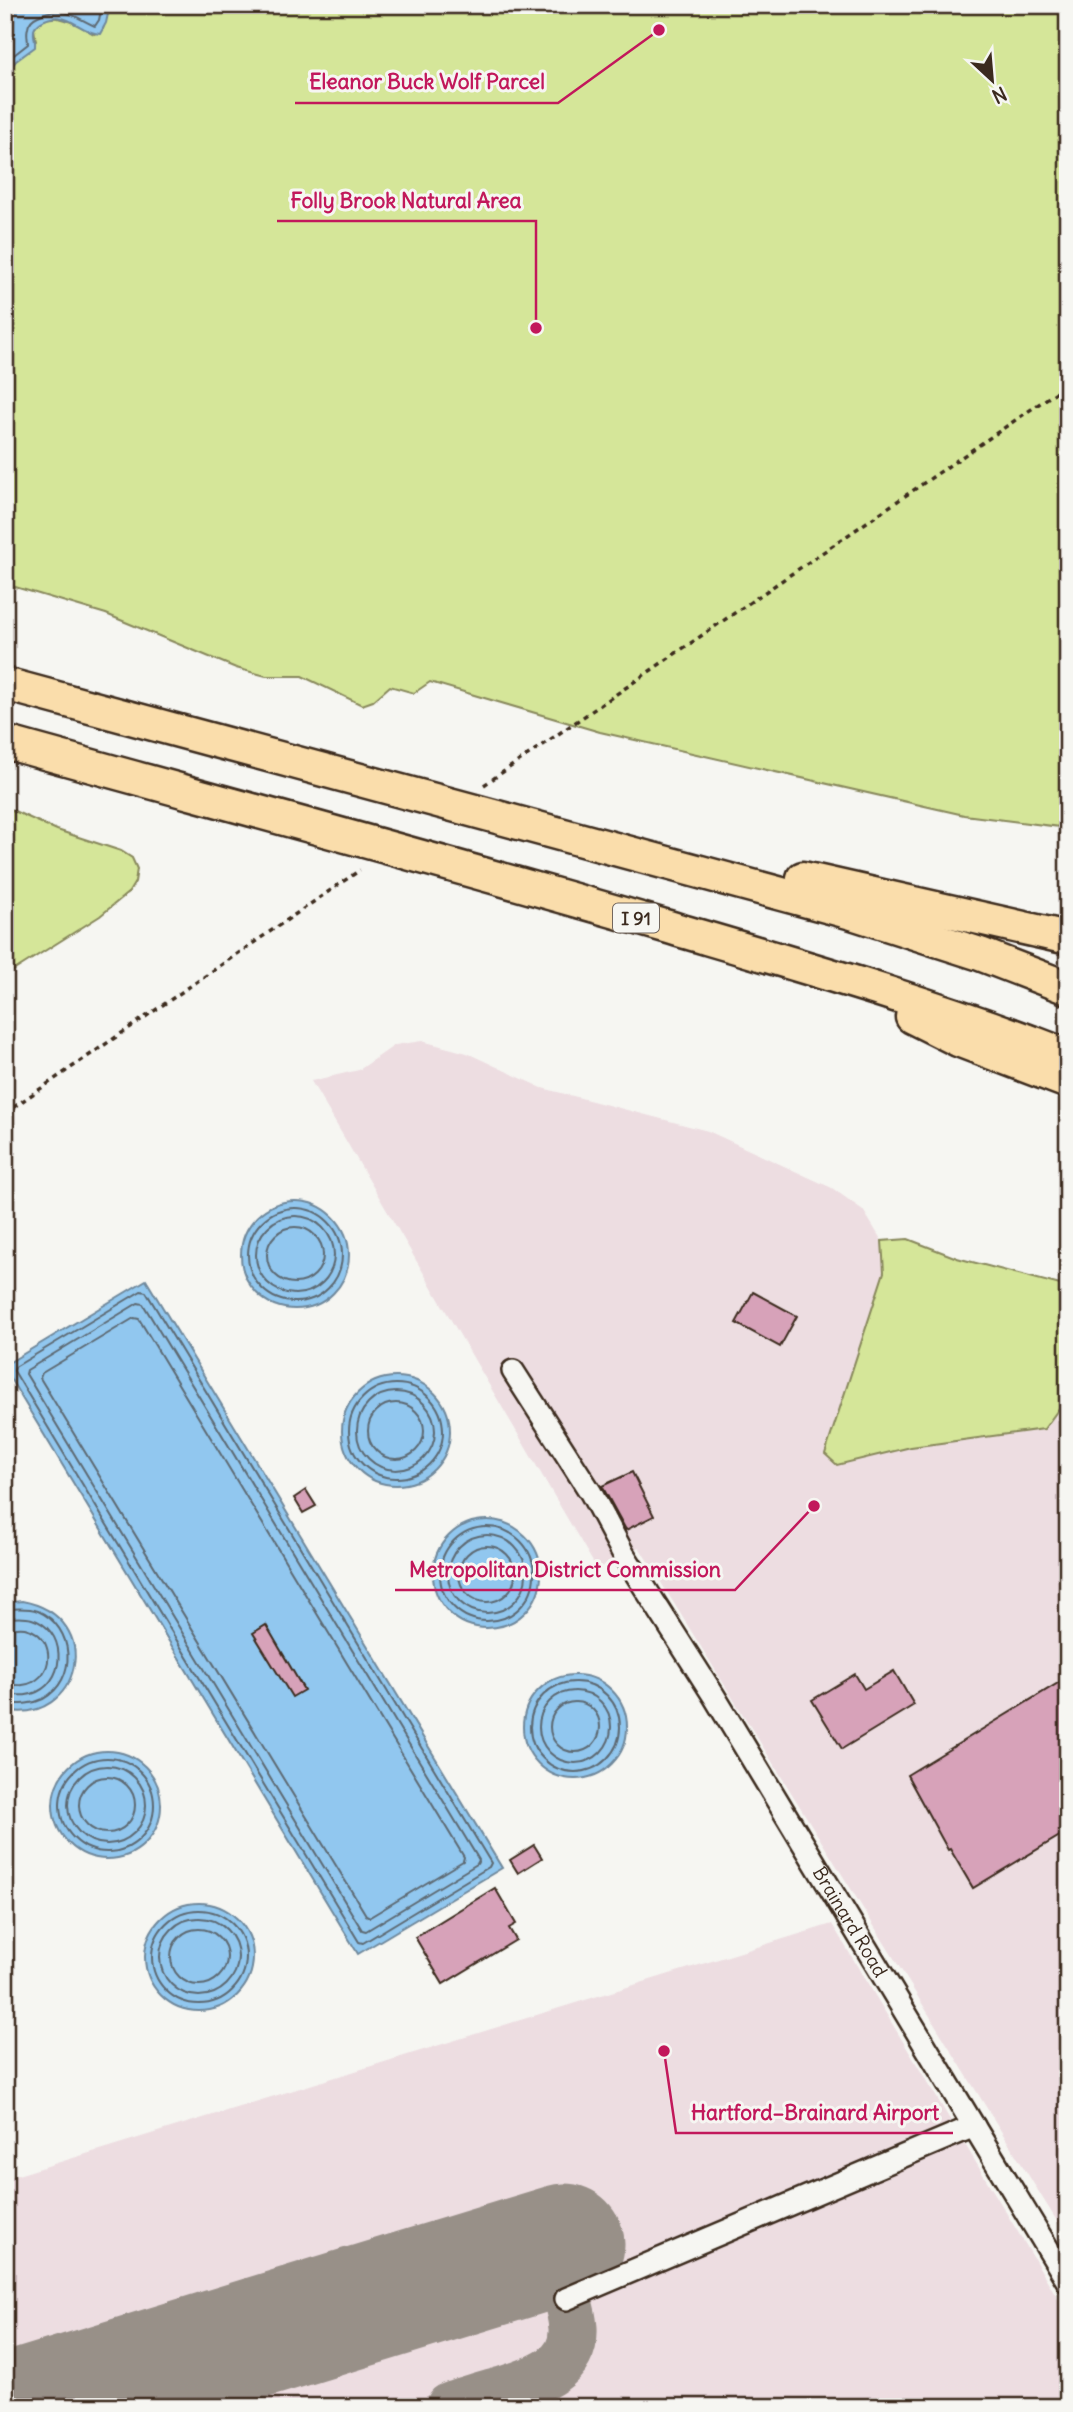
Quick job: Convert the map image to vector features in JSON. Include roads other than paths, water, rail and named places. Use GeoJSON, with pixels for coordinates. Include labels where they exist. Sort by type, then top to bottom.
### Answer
{"type":"FeatureCollection","features":[{"type":"Feature","properties":{"kind":"highway"},"geometry":{"type":"LineString","coordinates":[[5,684],[907,930],[980,954],[1068,988]]}},
{"type":"Feature","properties":{"kind":"highway","name":"I 91"},"geometry":{"type":"LineString","coordinates":[[5,742],[443,862],[826,974],[958,1015],[1068,1056]]}},
{"type":"Feature","properties":{"kind":"highway"},"geometry":{"type":"LineString","coordinates":[[657,860],[768,870],[1068,938]]}},
{"type":"Feature","properties":{"kind":"highway"},"geometry":{"type":"LineString","coordinates":[[826,974],[958,1040],[1068,1082]]}},
{"type":"Feature","properties":{"kind":"street","name":"Brainard Road"},"geometry":{"type":"LineString","coordinates":[[513,1371],[591,1493],[629,1561],[1068,2282]]}},
{"type":"Feature","properties":{"kind":"street"},"geometry":{"type":"LineString","coordinates":[[566,2299],[974,2126]]}},
{"type":"Feature","properties":{"kind":"water"},"geometry":{"type":"Polygon","coordinates":[[[5,5],[110,5],[100,34],[58,17],[41,22],[34,30],[35,47],[16,61],[5,75],[5,5]]]}},
{"type":"Feature","properties":{"kind":"water"},"geometry":{"type":"Polygon","coordinates":[[[295,1201],[316,1205],[333,1217],[345,1234],[349,1255],[345,1276],[333,1293],[316,1305],[295,1309],[274,1305],[257,1293],[245,1276],[241,1255],[245,1234],[257,1217],[274,1205],[295,1201]]]}},
{"type":"Feature","properties":{"kind":"water"},"geometry":{"type":"Polygon","coordinates":[[[146,1280],[502,1868],[358,1954],[5,1370],[5,1365],[146,1280]]]}},
{"type":"Feature","properties":{"kind":"water"},"geometry":{"type":"Polygon","coordinates":[[[396,1377],[417,1381],[434,1393],[446,1410],[450,1431],[446,1452],[434,1469],[417,1481],[396,1485],[375,1481],[358,1469],[346,1452],[342,1431],[346,1410],[358,1393],[375,1381],[396,1377]]]}},
{"type":"Feature","properties":{"kind":"water"},"geometry":{"type":"Polygon","coordinates":[[[487,1520],[508,1524],[525,1536],[537,1553],[541,1574],[537,1595],[525,1612],[508,1624],[487,1628],[466,1624],[449,1612],[437,1595],[433,1574],[437,1553],[449,1536],[466,1524],[487,1520]]]}},
{"type":"Feature","properties":{"kind":"water"},"geometry":{"type":"Polygon","coordinates":[[[22,1601],[49,1611],[66,1627],[74,1647],[74,1668],[66,1687],[51,1702],[31,1711],[5,1710],[5,1603],[22,1601]]]}},
{"type":"Feature","properties":{"kind":"water"},"geometry":{"type":"Polygon","coordinates":[[[575,1675],[595,1679],[612,1690],[623,1707],[627,1727],[623,1747],[612,1764],[595,1775],[575,1779],[555,1775],[538,1764],[527,1747],[523,1727],[527,1707],[538,1690],[555,1679],[575,1675]]]}},
{"type":"Feature","properties":{"kind":"water"},"geometry":{"type":"Polygon","coordinates":[[[107,1751],[128,1755],[145,1767],[157,1784],[161,1805],[157,1826],[145,1843],[128,1855],[107,1859],[86,1855],[69,1843],[57,1826],[53,1805],[57,1784],[69,1767],[86,1755],[107,1751]]]}},
{"type":"Feature","properties":{"kind":"water"},"geometry":{"type":"Polygon","coordinates":[[[199,1903],[220,1907],[237,1919],[249,1936],[253,1957],[249,1978],[237,1995],[220,2007],[199,2011],[178,2007],[161,1995],[149,1978],[145,1957],[149,1936],[161,1919],[178,1907],[199,1903]]]}},
{"type":"Feature","properties":{"kind":"place","name":"Eleanor Buck Wolf Parcel"},"geometry":{"type":"Point","coordinates":[659,30]}},
{"type":"Feature","properties":{"kind":"place","name":"Folly Brook Natural Area"},"geometry":{"type":"Point","coordinates":[536,328]}},
{"type":"Feature","properties":{"kind":"place","name":"Metropolitan District Commission"},"geometry":{"type":"Point","coordinates":[814,1506]}},
{"type":"Feature","properties":{"kind":"place","name":"Hartford–Brainard Airport"},"geometry":{"type":"Point","coordinates":[664,2051]}}]}
